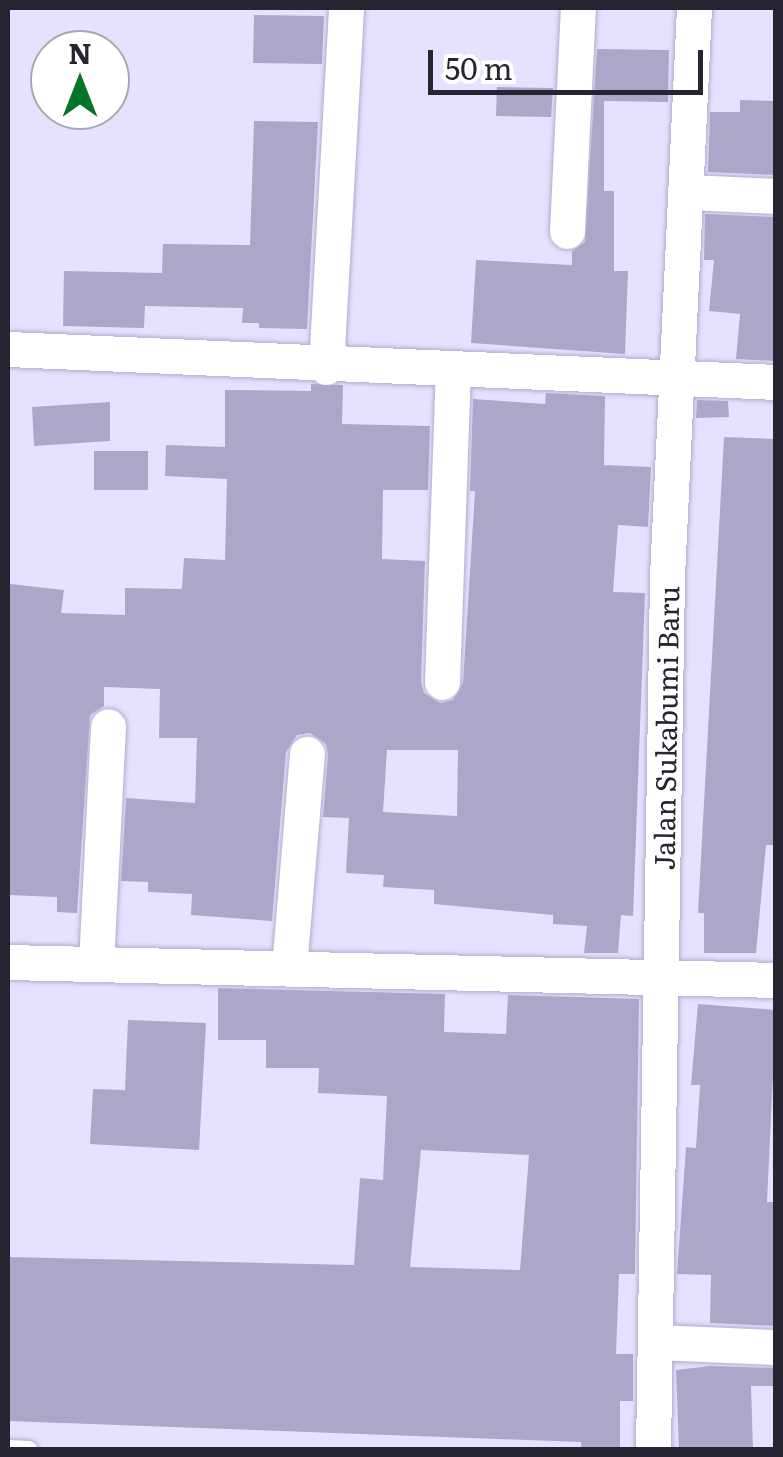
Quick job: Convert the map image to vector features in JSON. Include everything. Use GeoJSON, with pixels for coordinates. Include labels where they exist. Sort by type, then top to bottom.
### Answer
{"type":"FeatureCollection","features":[{"type":"Feature","properties":{"kind":"street"},"geometry":{"type":"LineString","coordinates":[[326,367],[346,8]]}},
{"type":"Feature","properties":{"kind":"street"},"geometry":{"type":"LineString","coordinates":[[567,232],[578,8]]}},
{"type":"Feature","properties":{"kind":"street","name":"Jalan Sukabumi Baru"},"geometry":{"type":"LineString","coordinates":[[653,1450],[677,381],[689,192],[694,8]]}},
{"type":"Feature","properties":{"kind":"street"},"geometry":{"type":"LineString","coordinates":[[689,192],[776,196]]}},
{"type":"Feature","properties":{"kind":"street"},"geometry":{"type":"LineString","coordinates":[[8,349],[326,367],[776,382]]}},
{"type":"Feature","properties":{"kind":"street"},"geometry":{"type":"LineString","coordinates":[[442,682],[453,371]]}},
{"type":"Feature","properties":{"kind":"street"},"geometry":{"type":"LineString","coordinates":[[96,964],[108,726]]}},
{"type":"Feature","properties":{"kind":"street"},"geometry":{"type":"LineString","coordinates":[[290,968],[306,754]]}},
{"type":"Feature","properties":{"kind":"street"},"geometry":{"type":"LineString","coordinates":[[8,962],[776,980]]}},
{"type":"Feature","properties":{"kind":"street"},"geometry":{"type":"LineString","coordinates":[[655,1342],[776,1347]]}},
{"type":"Feature","properties":{"kind":"lane"},"geometry":{"type":"LineString","coordinates":[[8,1449],[29,1450]]}},
{"type":"Feature","properties":{"kind":"building"},"geometry":{"type":"Polygon","coordinates":[[[254,15],[324,16],[322,64],[253,63],[254,15]]]}},
{"type":"Feature","properties":{"kind":"building"},"geometry":{"type":"Polygon","coordinates":[[[597,49],[669,50],[668,102],[604,101],[604,191],[614,191],[614,271],[628,271],[625,354],[471,343],[476,260],[572,265],[572,251],[585,242],[597,49]]]}},
{"type":"Feature","properties":{"kind":"building"},"geometry":{"type":"Polygon","coordinates":[[[497,87],[553,88],[551,117],[496,116],[497,87]]]}},
{"type":"Feature","properties":{"kind":"building"},"geometry":{"type":"Polygon","coordinates":[[[740,100],[776,101],[776,175],[708,172],[710,112],[740,112],[740,100]]]}},
{"type":"Feature","properties":{"kind":"building"},"geometry":{"type":"Polygon","coordinates":[[[254,121],[318,122],[307,329],[259,328],[259,323],[242,323],[243,308],[145,306],[144,328],[63,326],[64,271],[162,273],[163,244],[250,245],[254,121]]]}},
{"type":"Feature","properties":{"kind":"building"},"geometry":{"type":"Polygon","coordinates":[[[705,214],[776,217],[776,361],[736,359],[740,314],[709,311],[714,260],[704,260],[705,214]]]}},
{"type":"Feature","properties":{"kind":"building"},"geometry":{"type":"Polygon","coordinates":[[[311,384],[343,385],[342,424],[430,426],[428,490],[383,490],[382,559],[425,561],[421,682],[424,693],[440,703],[453,700],[463,683],[475,491],[470,491],[473,399],[545,404],[546,393],[605,396],[604,465],[651,467],[648,527],[618,525],[613,592],[645,593],[633,916],[621,915],[618,953],[584,953],[587,926],[553,924],[553,915],[434,904],[434,890],[383,887],[384,875],[346,873],[349,818],[323,817],[328,755],[326,744],[310,733],[297,735],[286,752],[272,921],[191,915],[192,894],[148,892],[148,882],[121,881],[126,798],[195,803],[197,738],[159,738],[160,689],[104,687],[104,706],[90,715],[77,913],[57,912],[57,897],[8,895],[10,584],[64,590],[61,613],[125,615],[125,588],[182,589],[184,558],[225,560],[227,479],[165,476],[166,445],[225,447],[225,390],[311,391],[311,384]],[[387,750],[383,812],[457,816],[458,750],[387,750]]]}},
{"type":"Feature","properties":{"kind":"building"},"geometry":{"type":"Polygon","coordinates":[[[697,400],[728,401],[729,417],[696,418],[697,400]]]}},
{"type":"Feature","properties":{"kind":"building"},"geometry":{"type":"Polygon","coordinates":[[[110,402],[110,441],[34,446],[32,407],[110,402]]]}},
{"type":"Feature","properties":{"kind":"building"},"geometry":{"type":"Polygon","coordinates":[[[724,437],[776,439],[776,845],[766,845],[756,953],[704,953],[704,913],[698,913],[724,437]]]}},
{"type":"Feature","properties":{"kind":"building"},"geometry":{"type":"Polygon","coordinates":[[[94,451],[148,451],[148,490],[94,490],[94,451]]]}},
{"type":"Feature","properties":{"kind":"building"},"geometry":{"type":"Polygon","coordinates":[[[218,988],[445,994],[444,1032],[506,1034],[508,995],[639,999],[635,1274],[619,1274],[616,1354],[633,1354],[633,1401],[620,1401],[620,1450],[581,1450],[581,1442],[8,1421],[8,1257],[354,1265],[360,1178],[383,1180],[387,1096],[318,1093],[319,1068],[266,1068],[266,1040],[218,1040],[218,988]],[[421,1150],[410,1267],[520,1270],[529,1155],[421,1150]]]}},
{"type":"Feature","properties":{"kind":"building"},"geometry":{"type":"Polygon","coordinates":[[[698,1004],[776,1010],[767,1202],[776,1202],[776,1326],[710,1323],[711,1275],[677,1274],[686,1147],[696,1148],[700,1085],[691,1085],[698,1004]]]}},
{"type":"Feature","properties":{"kind":"building"},"geometry":{"type":"Polygon","coordinates":[[[128,1020],[206,1023],[199,1150],[90,1144],[93,1089],[125,1090],[128,1020]]]}},
{"type":"Feature","properties":{"kind":"building"},"geometry":{"type":"Polygon","coordinates":[[[710,1366],[776,1368],[776,1386],[751,1386],[753,1450],[679,1450],[676,1370],[710,1366]]]}}]}
